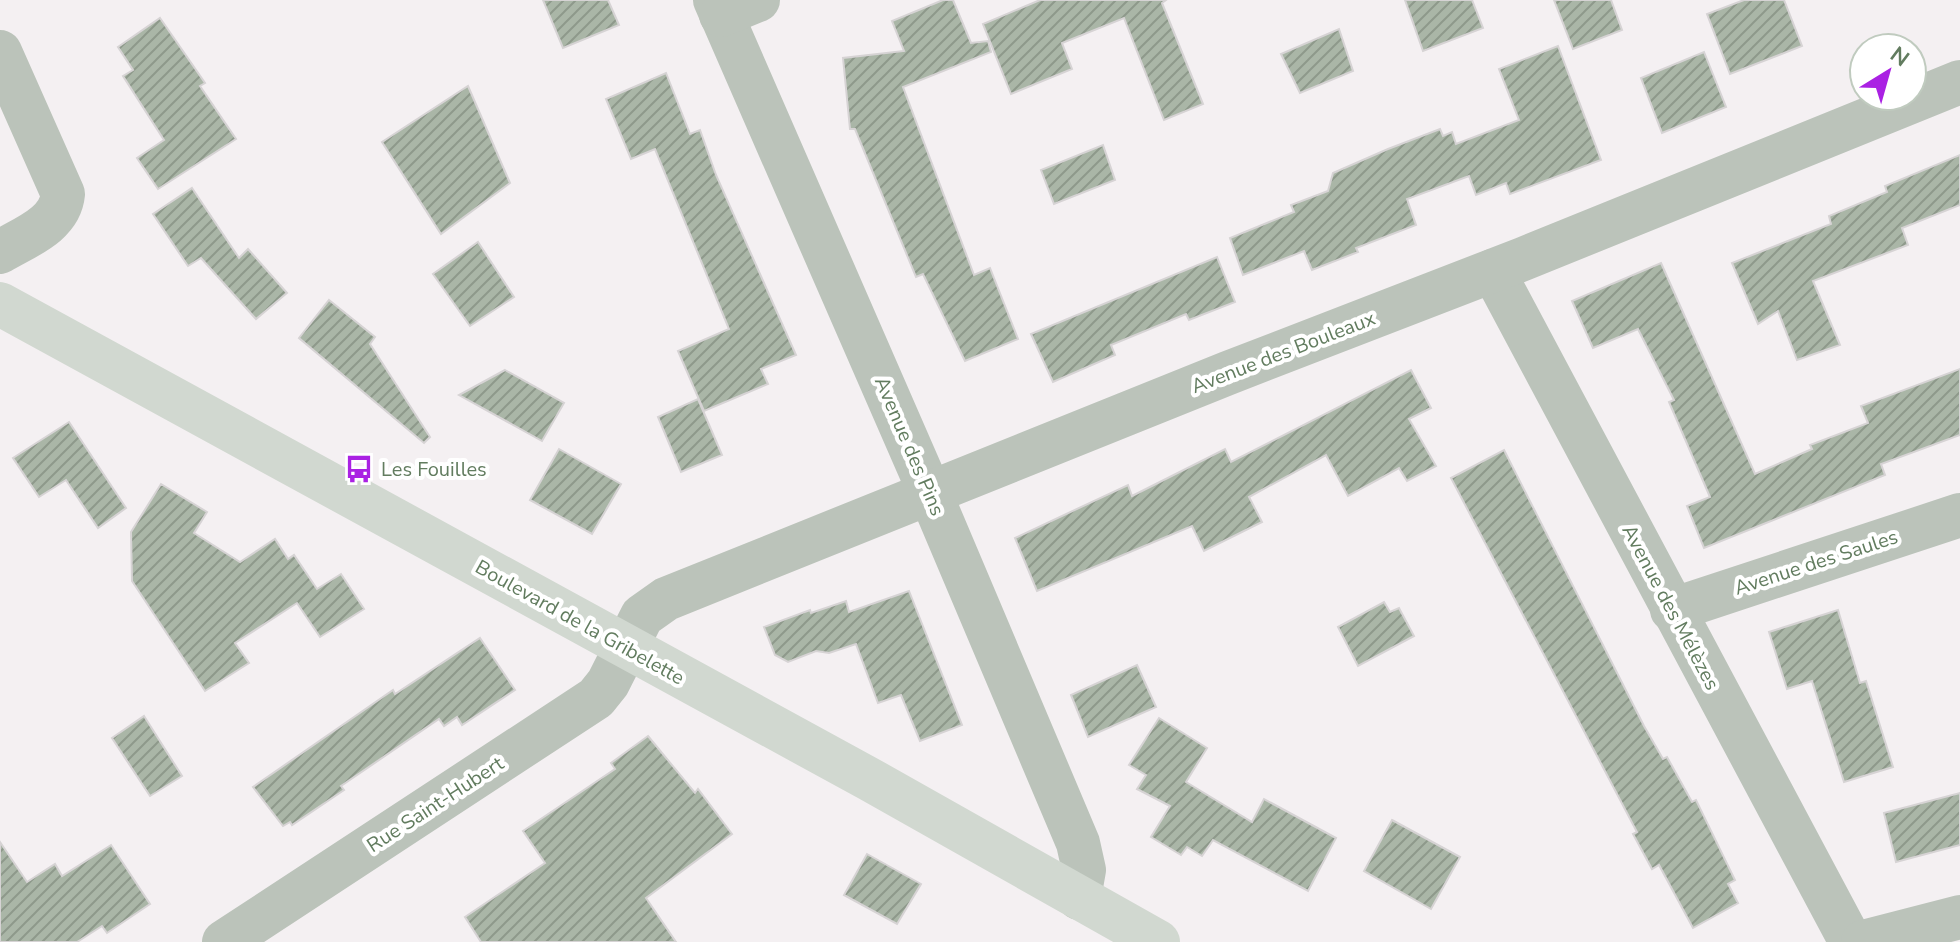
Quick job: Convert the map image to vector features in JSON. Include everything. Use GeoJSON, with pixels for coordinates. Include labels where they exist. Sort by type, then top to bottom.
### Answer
{"type":"FeatureCollection","features":[{"type":"Feature","properties":{"kind":"main road","name":"Boulevard de la Gribelette"},"geometry":{"type":"LineString","coordinates":[[0,304],[1158,942]]}},
{"type":"Feature","properties":{"kind":"street","name":"Avenue des Pins"},"geometry":{"type":"LineString","coordinates":[[731,5],[930,493],[1078,843],[1084,870],[1079,898]]}},
{"type":"Feature","properties":{"kind":"street"},"geometry":{"type":"LineString","coordinates":[[0,52],[63,194],[62,209],[54,219],[0,252]]}},
{"type":"Feature","properties":{"kind":"street","name":"Avenue des Bouleaux"},"geometry":{"type":"LineString","coordinates":[[626,648],[642,616],[666,599],[1960,82]]}},
{"type":"Feature","properties":{"kind":"street","name":"Avenue des Mélèzes"},"geometry":{"type":"LineString","coordinates":[[1493,271],[1851,942]]}},
{"type":"Feature","properties":{"kind":"street","name":"Avenue des Saules"},"geometry":{"type":"LineString","coordinates":[[1672,610],[1960,515]]}},
{"type":"Feature","properties":{"kind":"street","name":"Rue Saint-Hubert"},"geometry":{"type":"LineString","coordinates":[[224,942],[596,698],[608,683],[626,648]]}},
{"type":"Feature","properties":{"kind":"street"},"geometry":{"type":"LineString","coordinates":[[1863,942],[1960,917]]}},
{"type":"Feature","properties":{"kind":"building"},"geometry":{"type":"Polygon","coordinates":[[[543,0],[608,0],[619,25],[563,48],[543,0]]]}},
{"type":"Feature","properties":{"kind":"building"},"geometry":{"type":"Polygon","coordinates":[[[943,0],[953,0],[971,43],[988,41],[991,52],[903,87],[974,275],[990,268],[1018,339],[965,361],[923,274],[916,277],[855,129],[850,129],[843,58],[904,51],[892,21],[943,0]]]}},
{"type":"Feature","properties":{"kind":"building"},"geometry":{"type":"Polygon","coordinates":[[[1040,0],[1166,0],[1162,3],[1203,104],[1164,120],[1124,18],[1062,43],[1072,69],[1011,94],[983,24],[1040,0]]]}},
{"type":"Feature","properties":{"kind":"building"},"geometry":{"type":"Polygon","coordinates":[[[1405,0],[1472,0],[1483,28],[1423,51],[1405,0]]]}},
{"type":"Feature","properties":{"kind":"building"},"geometry":{"type":"Polygon","coordinates":[[[1554,0],[1611,0],[1622,30],[1573,49],[1554,0]]]}},
{"type":"Feature","properties":{"kind":"building"},"geometry":{"type":"Polygon","coordinates":[[[1744,0],[1784,0],[1802,46],[1730,74],[1707,14],[1744,0]]]}},
{"type":"Feature","properties":{"kind":"building"},"geometry":{"type":"Polygon","coordinates":[[[160,18],[205,83],[200,86],[236,139],[158,189],[137,158],[164,140],[123,76],[133,70],[118,47],[160,18]]]}},
{"type":"Feature","properties":{"kind":"building"},"geometry":{"type":"Polygon","coordinates":[[[1339,29],[1353,71],[1300,93],[1281,54],[1339,29]]]}},
{"type":"Feature","properties":{"kind":"building"},"geometry":{"type":"Polygon","coordinates":[[[1558,46],[1601,160],[1510,194],[1506,183],[1476,195],[1469,176],[1407,199],[1416,225],[1356,248],[1358,252],[1312,270],[1304,251],[1243,275],[1230,238],[1294,212],[1291,205],[1328,191],[1333,173],[1388,149],[1440,129],[1443,136],[1452,132],[1456,144],[1519,120],[1499,69],[1558,46]]]}},
{"type":"Feature","properties":{"kind":"building"},"geometry":{"type":"Polygon","coordinates":[[[1704,52],[1726,107],[1662,133],[1641,78],[1704,52]]]}},
{"type":"Feature","properties":{"kind":"building"},"geometry":{"type":"Polygon","coordinates":[[[666,73],[690,134],[700,130],[716,175],[796,355],[761,369],[768,384],[704,411],[678,351],[729,329],[655,149],[631,159],[606,99],[666,73]]]}},
{"type":"Feature","properties":{"kind":"building"},"geometry":{"type":"Polygon","coordinates":[[[468,86],[510,183],[441,234],[382,142],[468,86]]]}},
{"type":"Feature","properties":{"kind":"building"},"geometry":{"type":"Polygon","coordinates":[[[1103,145],[1115,180],[1054,204],[1041,170],[1103,145]]]}},
{"type":"Feature","properties":{"kind":"building"},"geometry":{"type":"Polygon","coordinates":[[[1960,155],[1960,205],[1902,228],[1908,245],[1813,281],[1840,345],[1797,360],[1778,311],[1758,324],[1732,263],[1831,224],[1829,216],[1887,192],[1885,186],[1960,155]]]}},
{"type":"Feature","properties":{"kind":"building"},"geometry":{"type":"Polygon","coordinates":[[[192,188],[239,258],[248,249],[287,293],[256,319],[201,258],[188,266],[153,214],[192,188]]]}},
{"type":"Feature","properties":{"kind":"building"},"geometry":{"type":"Polygon","coordinates":[[[478,242],[514,297],[470,326],[433,274],[478,242]]]}},
{"type":"Feature","properties":{"kind":"building"},"geometry":{"type":"Polygon","coordinates":[[[1217,257],[1235,302],[1189,320],[1186,314],[1111,345],[1115,355],[1053,382],[1031,334],[1217,257]]]}},
{"type":"Feature","properties":{"kind":"building"},"geometry":{"type":"Polygon","coordinates":[[[1661,263],[1755,474],[1812,449],[1810,445],[1868,423],[1861,406],[1960,369],[1960,435],[1881,464],[1885,475],[1704,548],[1687,506],[1710,497],[1669,402],[1674,400],[1638,329],[1593,348],[1572,301],[1661,263]]]}},
{"type":"Feature","properties":{"kind":"building"},"geometry":{"type":"Polygon","coordinates":[[[329,300],[375,337],[370,344],[430,437],[424,443],[299,338],[329,300]]]}},
{"type":"Feature","properties":{"kind":"building"},"geometry":{"type":"Polygon","coordinates":[[[505,370],[564,403],[542,441],[459,395],[505,370]]]}},
{"type":"Feature","properties":{"kind":"building"},"geometry":{"type":"Polygon","coordinates":[[[1411,370],[1431,408],[1409,419],[1436,466],[1407,481],[1399,468],[1348,496],[1326,455],[1249,497],[1262,522],[1204,551],[1192,526],[1037,591],[1015,538],[1128,485],[1132,496],[1225,449],[1231,462],[1411,370]]]}},
{"type":"Feature","properties":{"kind":"building"},"geometry":{"type":"Polygon","coordinates":[[[698,399],[722,455],[681,472],[658,417],[698,399]]]}},
{"type":"Feature","properties":{"kind":"building"},"geometry":{"type":"Polygon","coordinates":[[[69,422],[126,508],[98,528],[66,480],[39,497],[13,458],[69,422]]]}},
{"type":"Feature","properties":{"kind":"building"},"geometry":{"type":"Polygon","coordinates":[[[559,449],[621,484],[592,534],[530,500],[559,449]]]}},
{"type":"Feature","properties":{"kind":"building"},"geometry":{"type":"Polygon","coordinates":[[[1504,450],[1644,726],[1663,759],[1667,757],[1692,802],[1696,800],[1735,880],[1728,884],[1738,903],[1693,928],[1659,865],[1652,869],[1633,834],[1637,832],[1451,478],[1504,450]]]}},
{"type":"Feature","properties":{"kind":"building"},"geometry":{"type":"Polygon","coordinates":[[[161,484],[207,512],[194,533],[240,562],[275,539],[288,559],[294,555],[317,589],[341,574],[364,609],[320,637],[297,603],[235,643],[249,663],[205,691],[132,581],[131,532],[161,484]]]}},
{"type":"Feature","properties":{"kind":"building"},"geometry":{"type":"Polygon","coordinates":[[[909,591],[962,725],[920,741],[901,695],[878,703],[856,644],[829,653],[816,651],[788,662],[775,655],[764,627],[846,601],[849,612],[909,591]]]}},
{"type":"Feature","properties":{"kind":"building"},"geometry":{"type":"Polygon","coordinates":[[[1384,602],[1390,612],[1399,608],[1414,636],[1358,666],[1338,627],[1384,602]]]}},
{"type":"Feature","properties":{"kind":"building"},"geometry":{"type":"Polygon","coordinates":[[[1838,610],[1860,683],[1866,681],[1893,767],[1844,782],[1812,681],[1787,689],[1769,632],[1838,610]]]}},
{"type":"Feature","properties":{"kind":"building"},"geometry":{"type":"Polygon","coordinates":[[[480,638],[515,690],[462,725],[457,717],[444,726],[439,719],[341,786],[344,790],[292,825],[290,822],[283,826],[253,787],[393,690],[395,694],[480,638]]]}},
{"type":"Feature","properties":{"kind":"building"},"geometry":{"type":"Polygon","coordinates":[[[1137,665],[1156,707],[1088,737],[1071,695],[1137,665]]]}},
{"type":"Feature","properties":{"kind":"building"},"geometry":{"type":"Polygon","coordinates":[[[144,716],[182,776],[150,796],[112,738],[144,716]]]}},
{"type":"Feature","properties":{"kind":"building"},"geometry":{"type":"Polygon","coordinates":[[[1159,718],[1207,748],[1186,782],[1252,822],[1264,799],[1336,838],[1308,891],[1213,840],[1202,856],[1187,847],[1181,855],[1151,837],[1170,806],[1137,789],[1146,775],[1129,765],[1159,718]]]}},
{"type":"Feature","properties":{"kind":"building"},"geometry":{"type":"Polygon","coordinates":[[[648,736],[695,793],[698,789],[732,834],[646,898],[676,942],[481,942],[465,917],[545,863],[523,831],[615,769],[611,763],[648,736]]]}},
{"type":"Feature","properties":{"kind":"building"},"geometry":{"type":"Polygon","coordinates":[[[1960,793],[1960,845],[1896,862],[1884,813],[1960,793]]]}},
{"type":"Feature","properties":{"kind":"building"},"geometry":{"type":"Polygon","coordinates":[[[1392,820],[1460,857],[1431,909],[1364,871],[1392,820]]]}},
{"type":"Feature","properties":{"kind":"building"},"geometry":{"type":"Polygon","coordinates":[[[0,842],[27,882],[55,864],[62,876],[111,845],[150,904],[107,933],[102,926],[77,942],[0,942],[0,842]]]}},
{"type":"Feature","properties":{"kind":"building"},"geometry":{"type":"Polygon","coordinates":[[[867,854],[921,884],[897,924],[844,895],[867,854]]]}},
{"type":"Feature","properties":{"kind":"place","name":"Les Fouilles"},"geometry":{"type":"Point","coordinates":[359,469]}}]}
